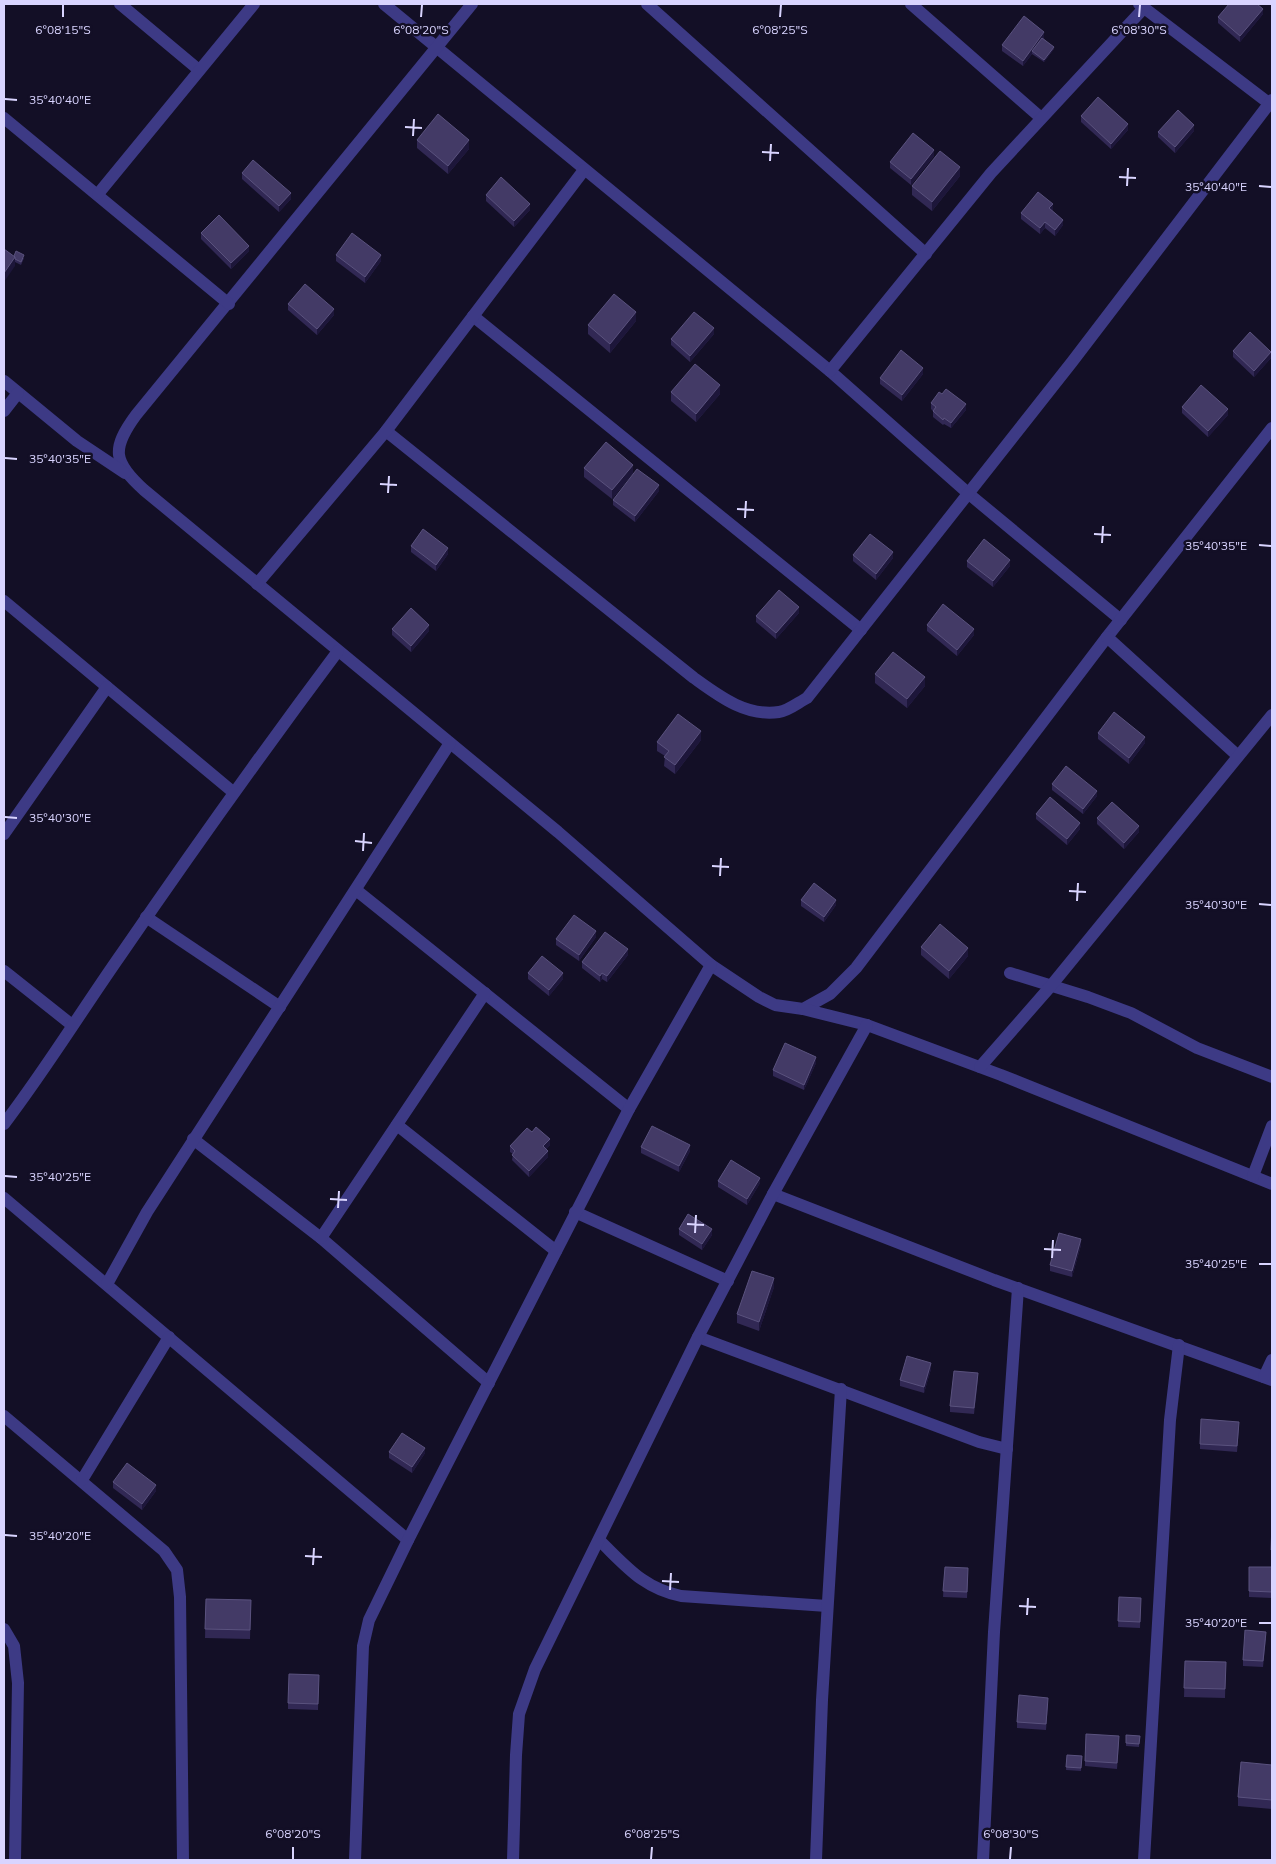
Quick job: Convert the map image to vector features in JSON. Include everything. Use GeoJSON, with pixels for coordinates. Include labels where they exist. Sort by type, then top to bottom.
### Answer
{"type":"FeatureCollection","features":[{"type":"Feature","properties":{"kind":"street"},"geometry":{"type":"LineString","coordinates":[[120,4],[199,70]]}},
{"type":"Feature","properties":{"kind":"street"},"geometry":{"type":"LineString","coordinates":[[98,194],[254,4]]}},
{"type":"Feature","properties":{"kind":"street"},"geometry":{"type":"LineString","coordinates":[[384,4],[830,371],[969,494],[1121,620]]}},
{"type":"Feature","properties":{"kind":"street"},"geometry":{"type":"LineString","coordinates":[[125,473],[119,454],[121,436],[472,4]]}},
{"type":"Feature","properties":{"kind":"street"},"geometry":{"type":"LineString","coordinates":[[647,4],[926,254]]}},
{"type":"Feature","properties":{"kind":"street"},"geometry":{"type":"LineString","coordinates":[[911,4],[1040,117]]}},
{"type":"Feature","properties":{"kind":"street"},"geometry":{"type":"LineString","coordinates":[[386,431],[694,678],[726,701],[750,711],[780,712],[807,698],[969,494],[1271,102],[1141,6],[991,173],[830,371]]}},
{"type":"Feature","properties":{"kind":"street"},"geometry":{"type":"LineString","coordinates":[[4,118],[229,304]]}},
{"type":"Feature","properties":{"kind":"street"},"geometry":{"type":"LineString","coordinates":[[257,584],[386,431],[584,170]]}},
{"type":"Feature","properties":{"kind":"street"},"geometry":{"type":"LineString","coordinates":[[473,316],[861,630]]}},
{"type":"Feature","properties":{"kind":"street"},"geometry":{"type":"LineString","coordinates":[[4,381],[77,441],[125,473],[565,838],[711,965],[767,1001],[775,1005],[803,1009],[867,1025],[980,1067],[1272,1184]]}},
{"type":"Feature","properties":{"kind":"street"},"geometry":{"type":"LineString","coordinates":[[4,410],[18,393]]}},
{"type":"Feature","properties":{"kind":"street"},"geometry":{"type":"LineString","coordinates":[[803,1009],[830,994],[856,968],[1107,637],[1272,428]]}},
{"type":"Feature","properties":{"kind":"street"},"geometry":{"type":"LineString","coordinates":[[4,601],[233,792]]}},
{"type":"Feature","properties":{"kind":"street"},"geometry":{"type":"LineString","coordinates":[[1107,637],[1238,756]]}},
{"type":"Feature","properties":{"kind":"street"},"geometry":{"type":"LineString","coordinates":[[4,1124],[30,1090],[72,1025],[233,792],[338,651]]}},
{"type":"Feature","properties":{"kind":"street"},"geometry":{"type":"LineString","coordinates":[[4,834],[107,687]]}},
{"type":"Feature","properties":{"kind":"street"},"geometry":{"type":"LineString","coordinates":[[980,1067],[1050,987],[1272,714]]}},
{"type":"Feature","properties":{"kind":"street"},"geometry":{"type":"LineString","coordinates":[[107,1284],[147,1212],[450,743]]}},
{"type":"Feature","properties":{"kind":"street"},"geometry":{"type":"LineString","coordinates":[[356,890],[629,1109]]}},
{"type":"Feature","properties":{"kind":"street"},"geometry":{"type":"LineString","coordinates":[[146,918],[280,1007]]}},
{"type":"Feature","properties":{"kind":"street"},"geometry":{"type":"LineString","coordinates":[[355,1860],[363,1646],[369,1620],[575,1212],[629,1109],[711,965]]}},
{"type":"Feature","properties":{"kind":"street"},"geometry":{"type":"LineString","coordinates":[[4,971],[72,1025]]}},
{"type":"Feature","properties":{"kind":"street"},"geometry":{"type":"LineString","coordinates":[[1010,974],[1088,997],[1131,1014],[1196,1048],[1272,1077]]}},
{"type":"Feature","properties":{"kind":"street"},"geometry":{"type":"LineString","coordinates":[[321,1238],[485,993]]}},
{"type":"Feature","properties":{"kind":"street"},"geometry":{"type":"LineString","coordinates":[[513,1860],[519,1714],[535,1669],[698,1337],[773,1194],[867,1025]]}},
{"type":"Feature","properties":{"kind":"street"},"geometry":{"type":"LineString","coordinates":[[397,1125],[556,1251]]}},
{"type":"Feature","properties":{"kind":"street"},"geometry":{"type":"LineString","coordinates":[[1253,1176],[1272,1126]]}},
{"type":"Feature","properties":{"kind":"street"},"geometry":{"type":"LineString","coordinates":[[193,1140],[321,1238],[489,1383]]}},
{"type":"Feature","properties":{"kind":"street"},"geometry":{"type":"LineString","coordinates":[[773,1194],[1018,1288],[1268,1379],[1272,1360]]}},
{"type":"Feature","properties":{"kind":"street"},"geometry":{"type":"LineString","coordinates":[[4,1198],[408,1540]]}},
{"type":"Feature","properties":{"kind":"street"},"geometry":{"type":"LineString","coordinates":[[575,1212],[728,1281]]}},
{"type":"Feature","properties":{"kind":"street"},"geometry":{"type":"LineString","coordinates":[[983,1860],[994,1632],[1018,1288]]}},
{"type":"Feature","properties":{"kind":"street"},"geometry":{"type":"LineString","coordinates":[[82,1480],[169,1336]]}},
{"type":"Feature","properties":{"kind":"street"},"geometry":{"type":"LineString","coordinates":[[698,1337],[979,1442],[1007,1450]]}},
{"type":"Feature","properties":{"kind":"street"},"geometry":{"type":"LineString","coordinates":[[1144,1860],[1170,1420],[1178,1345]]}},
{"type":"Feature","properties":{"kind":"street"},"geometry":{"type":"LineString","coordinates":[[816,1860],[827,1606],[841,1390]]}},
{"type":"Feature","properties":{"kind":"street"},"geometry":{"type":"LineString","coordinates":[[4,1416],[164,1551],[177,1570],[181,1662],[183,1860]]}},
{"type":"Feature","properties":{"kind":"street"},"geometry":{"type":"LineString","coordinates":[[599,1540],[640,1580],[662,1592],[681,1596],[827,1606]]}},
{"type":"Feature","properties":{"kind":"street"},"geometry":{"type":"LineString","coordinates":[[4,1629],[14,1646],[18,1683],[15,1860]]}},
{"type":"Feature","properties":{"kind":"building"},"geometry":{"type":"Polygon","coordinates":[[[1229,4],[1257,4],[1263,9],[1240,36],[1218,17],[1229,4]]]}},
{"type":"Feature","properties":{"kind":"building"},"geometry":{"type":"Polygon","coordinates":[[[1024,16],[1044,32],[1023,61],[1002,45],[1024,16]]]}},
{"type":"Feature","properties":{"kind":"building"},"geometry":{"type":"Polygon","coordinates":[[[1042,38],[1054,47],[1044,60],[1032,51],[1042,38]]]}},
{"type":"Feature","properties":{"kind":"building"},"geometry":{"type":"Polygon","coordinates":[[[1098,97],[1128,124],[1111,144],[1081,116],[1098,97]]]}},
{"type":"Feature","properties":{"kind":"building"},"geometry":{"type":"Polygon","coordinates":[[[1178,110],[1194,125],[1175,147],[1158,132],[1178,110]]]}},
{"type":"Feature","properties":{"kind":"building"},"geometry":{"type":"Polygon","coordinates":[[[438,114],[469,140],[448,166],[417,140],[438,114]]]}},
{"type":"Feature","properties":{"kind":"building"},"geometry":{"type":"Polygon","coordinates":[[[913,133],[934,150],[911,179],[890,162],[913,133]]]}},
{"type":"Feature","properties":{"kind":"building"},"geometry":{"type":"Polygon","coordinates":[[[940,151],[960,167],[932,202],[912,186],[940,151]]]}},
{"type":"Feature","properties":{"kind":"building"},"geometry":{"type":"Polygon","coordinates":[[[253,160],[291,193],[279,206],[242,173],[253,160]]]}},
{"type":"Feature","properties":{"kind":"building"},"geometry":{"type":"Polygon","coordinates":[[[501,177],[530,204],[514,221],[486,195],[501,177]]]}},
{"type":"Feature","properties":{"kind":"building"},"geometry":{"type":"Polygon","coordinates":[[[1038,192],[1053,204],[1049,208],[1063,220],[1055,230],[1045,222],[1040,228],[1021,213],[1038,192]]]}},
{"type":"Feature","properties":{"kind":"building"},"geometry":{"type":"Polygon","coordinates":[[[219,215],[249,246],[231,263],[201,233],[219,215]]]}},
{"type":"Feature","properties":{"kind":"building"},"geometry":{"type":"Polygon","coordinates":[[[352,233],[381,255],[365,277],[336,255],[352,233]]]}},
{"type":"Feature","properties":{"kind":"building"},"geometry":{"type":"Polygon","coordinates":[[[4,249],[15,257],[4,273],[4,249]]]}},
{"type":"Feature","properties":{"kind":"building"},"geometry":{"type":"Polygon","coordinates":[[[16,251],[24,255],[21,262],[15,259],[16,251]]]}},
{"type":"Feature","properties":{"kind":"building"},"geometry":{"type":"Polygon","coordinates":[[[305,284],[334,309],[317,329],[288,304],[305,284]]]}},
{"type":"Feature","properties":{"kind":"building"},"geometry":{"type":"Polygon","coordinates":[[[614,294],[636,312],[610,344],[588,325],[614,294]]]}},
{"type":"Feature","properties":{"kind":"building"},"geometry":{"type":"Polygon","coordinates":[[[694,312],[714,328],[690,356],[671,339],[694,312]]]}},
{"type":"Feature","properties":{"kind":"building"},"geometry":{"type":"Polygon","coordinates":[[[1250,332],[1271,352],[1254,371],[1233,351],[1250,332]]]}},
{"type":"Feature","properties":{"kind":"building"},"geometry":{"type":"Polygon","coordinates":[[[901,350],[923,368],[902,395],[880,378],[901,350]]]}},
{"type":"Feature","properties":{"kind":"building"},"geometry":{"type":"Polygon","coordinates":[[[695,364],[720,385],[696,414],[671,392],[695,364]]]}},
{"type":"Feature","properties":{"kind":"building"},"geometry":{"type":"Polygon","coordinates":[[[1201,385],[1228,409],[1208,431],[1182,407],[1201,385]]]}},
{"type":"Feature","properties":{"kind":"building"},"geometry":{"type":"Polygon","coordinates":[[[946,389],[966,404],[951,423],[944,418],[943,420],[933,411],[936,407],[931,403],[939,392],[942,394],[946,389]]]}},
{"type":"Feature","properties":{"kind":"building"},"geometry":{"type":"Polygon","coordinates":[[[606,442],[633,465],[612,490],[584,468],[606,442]]]}},
{"type":"Feature","properties":{"kind":"building"},"geometry":{"type":"Polygon","coordinates":[[[637,469],[659,485],[635,516],[613,500],[637,469]]]}},
{"type":"Feature","properties":{"kind":"building"},"geometry":{"type":"Polygon","coordinates":[[[423,529],[448,548],[436,565],[411,546],[423,529]]]}},
{"type":"Feature","properties":{"kind":"building"},"geometry":{"type":"Polygon","coordinates":[[[870,534],[893,552],[876,574],[853,555],[870,534]]]}},
{"type":"Feature","properties":{"kind":"building"},"geometry":{"type":"Polygon","coordinates":[[[984,539],[1010,560],[993,581],[967,561],[984,539]]]}},
{"type":"Feature","properties":{"kind":"building"},"geometry":{"type":"Polygon","coordinates":[[[779,590],[799,607],[776,633],[756,616],[779,590]]]}},
{"type":"Feature","properties":{"kind":"building"},"geometry":{"type":"Polygon","coordinates":[[[943,604],[974,629],[957,650],[927,625],[943,604]]]}},
{"type":"Feature","properties":{"kind":"building"},"geometry":{"type":"Polygon","coordinates":[[[411,608],[429,625],[411,646],[392,629],[411,608]]]}},
{"type":"Feature","properties":{"kind":"building"},"geometry":{"type":"Polygon","coordinates":[[[893,652],[925,677],[907,699],[875,674],[893,652]]]}},
{"type":"Feature","properties":{"kind":"building"},"geometry":{"type":"Polygon","coordinates":[[[1114,712],[1145,737],[1129,758],[1098,733],[1114,712]]]}},
{"type":"Feature","properties":{"kind":"building"},"geometry":{"type":"Polygon","coordinates":[[[678,714],[701,731],[675,765],[664,757],[669,751],[657,742],[678,714]]]}},
{"type":"Feature","properties":{"kind":"building"},"geometry":{"type":"Polygon","coordinates":[[[1066,766],[1097,791],[1083,809],[1052,784],[1066,766]]]}},
{"type":"Feature","properties":{"kind":"building"},"geometry":{"type":"Polygon","coordinates":[[[1050,797],[1080,823],[1067,839],[1036,814],[1050,797]]]}},
{"type":"Feature","properties":{"kind":"building"},"geometry":{"type":"Polygon","coordinates":[[[1112,802],[1139,826],[1124,843],[1097,818],[1112,802]]]}},
{"type":"Feature","properties":{"kind":"building"},"geometry":{"type":"Polygon","coordinates":[[[814,883],[836,900],[824,917],[801,900],[814,883]]]}},
{"type":"Feature","properties":{"kind":"building"},"geometry":{"type":"Polygon","coordinates":[[[574,915],[596,931],[579,955],[556,939],[574,915]]]}},
{"type":"Feature","properties":{"kind":"building"},"geometry":{"type":"Polygon","coordinates":[[[940,924],[968,948],[949,971],[921,947],[940,924]]]}},
{"type":"Feature","properties":{"kind":"building"},"geometry":{"type":"Polygon","coordinates":[[[605,932],[628,949],[607,976],[602,973],[600,976],[582,962],[605,932]]]}},
{"type":"Feature","properties":{"kind":"building"},"geometry":{"type":"Polygon","coordinates":[[[542,956],[563,973],[549,990],[528,973],[542,956]]]}},
{"type":"Feature","properties":{"kind":"building"},"geometry":{"type":"Polygon","coordinates":[[[785,1043],[816,1057],[804,1085],[773,1070],[785,1043]]]}},
{"type":"Feature","properties":{"kind":"building"},"geometry":{"type":"Polygon","coordinates":[[[652,1126],[690,1145],[679,1166],[641,1147],[652,1126]]]}},
{"type":"Feature","properties":{"kind":"building"},"geometry":{"type":"Polygon","coordinates":[[[536,1127],[550,1139],[543,1146],[548,1151],[529,1171],[512,1155],[515,1151],[510,1146],[527,1128],[532,1132],[536,1127]]]}},
{"type":"Feature","properties":{"kind":"building"},"geometry":{"type":"Polygon","coordinates":[[[731,1160],[760,1178],[747,1199],[718,1181],[731,1160]]]}},
{"type":"Feature","properties":{"kind":"building"},"geometry":{"type":"Polygon","coordinates":[[[688,1214],[712,1229],[702,1244],[679,1229],[688,1214]]]}},
{"type":"Feature","properties":{"kind":"building"},"geometry":{"type":"Polygon","coordinates":[[[1059,1233],[1081,1239],[1072,1271],[1050,1265],[1059,1233]]]}},
{"type":"Feature","properties":{"kind":"building"},"geometry":{"type":"Polygon","coordinates":[[[752,1271],[774,1278],[759,1322],[737,1314],[752,1271]]]}},
{"type":"Feature","properties":{"kind":"building"},"geometry":{"type":"Polygon","coordinates":[[[907,1356],[931,1363],[924,1387],[900,1380],[907,1356]]]}},
{"type":"Feature","properties":{"kind":"building"},"geometry":{"type":"Polygon","coordinates":[[[954,1371],[978,1373],[974,1408],[950,1406],[954,1371]]]}},
{"type":"Feature","properties":{"kind":"building"},"geometry":{"type":"Polygon","coordinates":[[[1201,1419],[1239,1422],[1237,1446],[1200,1444],[1201,1419]]]}},
{"type":"Feature","properties":{"kind":"building"},"geometry":{"type":"Polygon","coordinates":[[[402,1433],[425,1448],[412,1467],[389,1452],[402,1433]]]}},
{"type":"Feature","properties":{"kind":"building"},"geometry":{"type":"Polygon","coordinates":[[[127,1463],[156,1485],[142,1504],[113,1482],[127,1463]]]}},
{"type":"Feature","properties":{"kind":"building"},"geometry":{"type":"Polygon","coordinates":[[[945,1567],[968,1568],[967,1592],[943,1591],[945,1567]]]}},
{"type":"Feature","properties":{"kind":"building"},"geometry":{"type":"Polygon","coordinates":[[[1249,1567],[1272,1567],[1272,1592],[1249,1591],[1249,1567]]]}},
{"type":"Feature","properties":{"kind":"building"},"geometry":{"type":"Polygon","coordinates":[[[1119,1597],[1141,1598],[1140,1622],[1118,1621],[1119,1597]]]}},
{"type":"Feature","properties":{"kind":"building"},"geometry":{"type":"Polygon","coordinates":[[[206,1599],[251,1600],[250,1630],[205,1629],[206,1599]]]}},
{"type":"Feature","properties":{"kind":"building"},"geometry":{"type":"Polygon","coordinates":[[[1245,1630],[1266,1632],[1263,1661],[1243,1660],[1245,1630]]]}},
{"type":"Feature","properties":{"kind":"building"},"geometry":{"type":"Polygon","coordinates":[[[1185,1661],[1226,1662],[1225,1689],[1184,1688],[1185,1661]]]}},
{"type":"Feature","properties":{"kind":"building"},"geometry":{"type":"Polygon","coordinates":[[[289,1674],[319,1675],[318,1704],[288,1703],[289,1674]]]}},
{"type":"Feature","properties":{"kind":"building"},"geometry":{"type":"Polygon","coordinates":[[[1019,1695],[1048,1698],[1046,1724],[1017,1722],[1019,1695]]]}},
{"type":"Feature","properties":{"kind":"building"},"geometry":{"type":"Polygon","coordinates":[[[1086,1734],[1119,1736],[1117,1763],[1085,1761],[1086,1734]]]}},
{"type":"Feature","properties":{"kind":"building"},"geometry":{"type":"Polygon","coordinates":[[[1126,1735],[1140,1736],[1139,1744],[1126,1743],[1126,1735]]]}},
{"type":"Feature","properties":{"kind":"building"},"geometry":{"type":"Polygon","coordinates":[[[1067,1755],[1082,1756],[1081,1768],[1066,1767],[1067,1755]]]}},
{"type":"Feature","properties":{"kind":"building"},"geometry":{"type":"Polygon","coordinates":[[[1241,1762],[1272,1765],[1272,1800],[1238,1797],[1241,1762]]]}}]}
